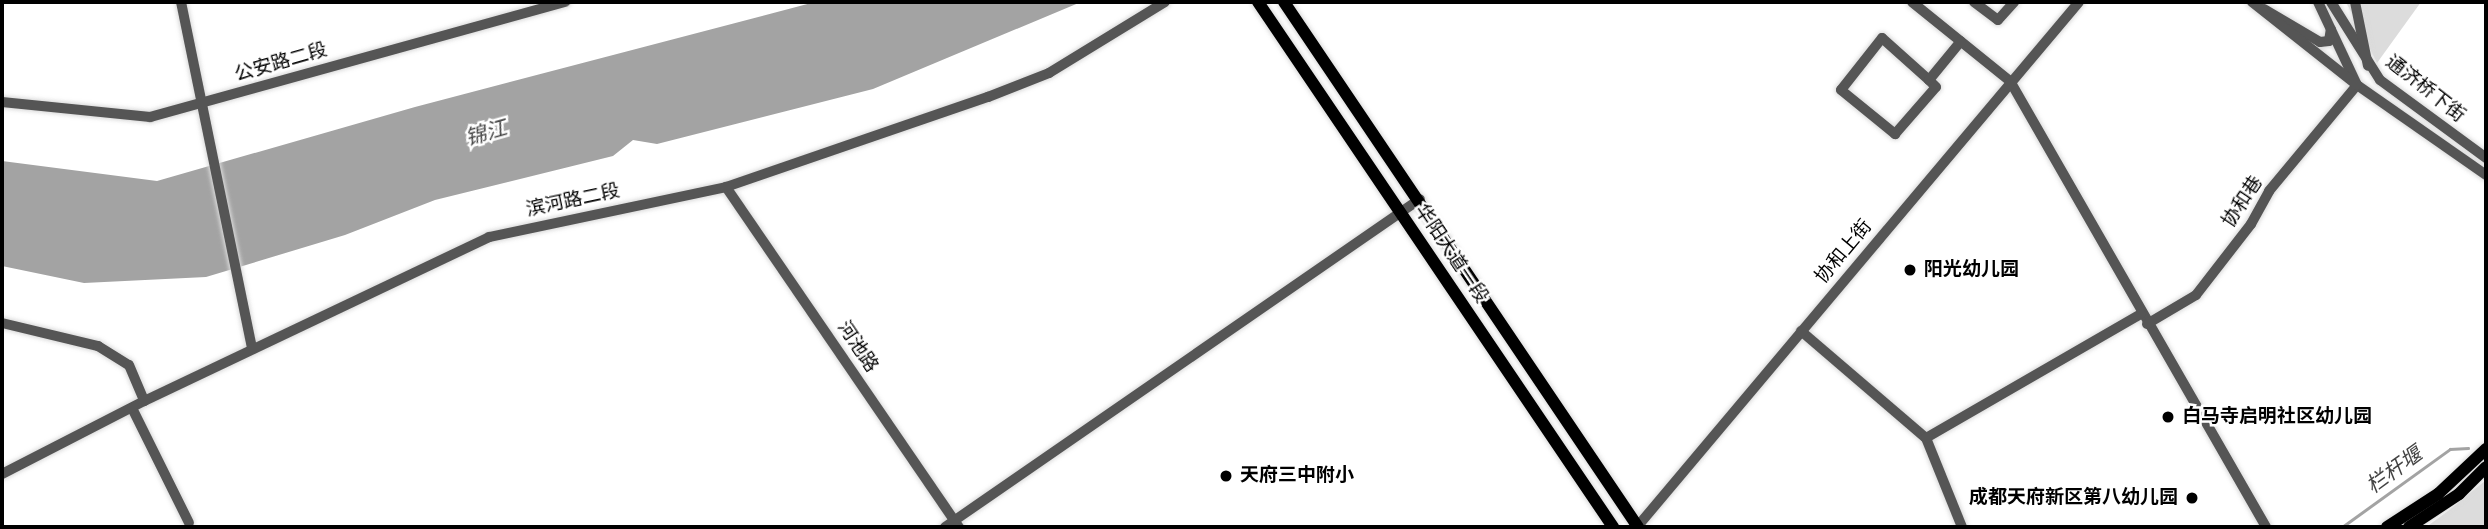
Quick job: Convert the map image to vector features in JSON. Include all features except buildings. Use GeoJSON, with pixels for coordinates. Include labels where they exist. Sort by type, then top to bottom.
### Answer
{"type":"FeatureCollection","features":[{"type":"Feature","properties":{"kind":"main road","name":"华阳大道一段"},"geometry":{"type":"LineString","coordinates":[[1258,2],[1613,527]]}},
{"type":"Feature","properties":{"kind":"main road","name":"华阳大道一段"},"geometry":{"type":"LineString","coordinates":[[1284,2],[1420,199],[1638,527]]}},
{"type":"Feature","properties":{"kind":"main road"},"geometry":{"type":"LineString","coordinates":[[2387,527],[2438,494],[2486,449]]}},
{"type":"Feature","properties":{"kind":"main road"},"geometry":{"type":"LineString","coordinates":[[2409,527],[2459,494],[2486,467]]}},
{"type":"Feature","properties":{"kind":"street"},"geometry":{"type":"LineString","coordinates":[[181,2],[208,149],[252,349]]}},
{"type":"Feature","properties":{"kind":"street","name":"公安路二段"},"geometry":{"type":"LineString","coordinates":[[2,102],[150,117],[565,2]]}},
{"type":"Feature","properties":{"kind":"street","name":"滨河路二段"},"geometry":{"type":"LineString","coordinates":[[2,474],[144,401],[489,237],[726,187],[1049,74],[1165,2]]}},
{"type":"Feature","properties":{"kind":"street"},"geometry":{"type":"LineString","coordinates":[[1975,2],[1998,20],[2014,2]]}},
{"type":"Feature","properties":{"kind":"street","name":"协和上街"},"geometry":{"type":"LineString","coordinates":[[1638,527],[2079,2]]}},
{"type":"Feature","properties":{"kind":"street","name":"通济桥下街"},"geometry":{"type":"LineString","coordinates":[[2318,2],[2357,85]]}},
{"type":"Feature","properties":{"kind":"street","name":"通济桥下街"},"geometry":{"type":"LineString","coordinates":[[2331,2],[2368,66],[2389,88],[2486,158]]}},
{"type":"Feature","properties":{"kind":"street"},"geometry":{"type":"LineString","coordinates":[[2355,2],[2368,66]]}},
{"type":"Feature","properties":{"kind":"street"},"geometry":{"type":"LineString","coordinates":[[1919,4],[2010,81],[2141,314],[2266,527]]}},
{"type":"Feature","properties":{"kind":"street","name":"通济桥下街"},"geometry":{"type":"LineString","coordinates":[[2255,4],[2320,42],[2329,41],[2331,29]]}},
{"type":"Feature","properties":{"kind":"street","name":"通济桥下街"},"geometry":{"type":"LineString","coordinates":[[2255,4],[2357,85],[2486,175]]}},
{"type":"Feature","properties":{"kind":"street"},"geometry":{"type":"LineString","coordinates":[[1882,38],[1929,80],[1936,87],[1895,134],[1841,90],[1882,38]]}},
{"type":"Feature","properties":{"kind":"street"},"geometry":{"type":"LineString","coordinates":[[1929,80],[1961,41]]}},
{"type":"Feature","properties":{"kind":"street","name":"协和巷"},"geometry":{"type":"LineString","coordinates":[[2147,324],[2196,295],[2251,224],[2269,191],[2357,85]]}},
{"type":"Feature","properties":{"kind":"street","name":"河池路"},"geometry":{"type":"LineString","coordinates":[[726,187],[952,525]]}},
{"type":"Feature","properties":{"kind":"street"},"geometry":{"type":"LineString","coordinates":[[952,525],[1420,199]]}},
{"type":"Feature","properties":{"kind":"street"},"geometry":{"type":"LineString","coordinates":[[1926,438],[2141,314]]}},
{"type":"Feature","properties":{"kind":"street"},"geometry":{"type":"LineString","coordinates":[[2,323],[98,345],[129,365],[144,401]]}},
{"type":"Feature","properties":{"kind":"street"},"geometry":{"type":"LineString","coordinates":[[1801,331],[1926,438],[1962,527]]}},
{"type":"Feature","properties":{"kind":"street"},"geometry":{"type":"LineString","coordinates":[[132,408],[189,523]]}},
{"type":"Feature","properties":{"kind":"shaded area"},"geometry":{"type":"Polygon","coordinates":[[[2346,2],[2421,2],[2377,63],[2346,2]]]}},
{"type":"Feature","properties":{"kind":"shaded area"},"geometry":{"type":"Polygon","coordinates":[[[2486,480],[2486,527],[2426,527],[2448,511],[2486,480]]]}},
{"type":"Feature","properties":{"kind":"water","name":"锦江"},"geometry":{"type":"Polygon","coordinates":[[[815,2],[1081,2],[873,89],[657,144],[633,140],[613,156],[435,200],[345,235],[206,277],[84,283],[2,266],[2,161],[157,181],[415,107],[815,2]]]}},
{"type":"Feature","properties":{"kind":"waterway","name":"栏杆堰"},"geometry":{"type":"LineString","coordinates":[[2342,527],[2450,449],[2468,448]]}},
{"type":"Feature","properties":{"kind":"place","name":"阳光幼儿园"},"geometry":{"type":"Point","coordinates":[1910,270]}},
{"type":"Feature","properties":{"kind":"place","name":"白马寺启明社区幼儿园"},"geometry":{"type":"Point","coordinates":[2168,417]}},
{"type":"Feature","properties":{"kind":"place","name":"天府三中附小"},"geometry":{"type":"Point","coordinates":[1226,476]}},
{"type":"Feature","properties":{"kind":"place","name":"成都天府新区第八幼儿园"},"geometry":{"type":"Point","coordinates":[2192,498]}}]}
